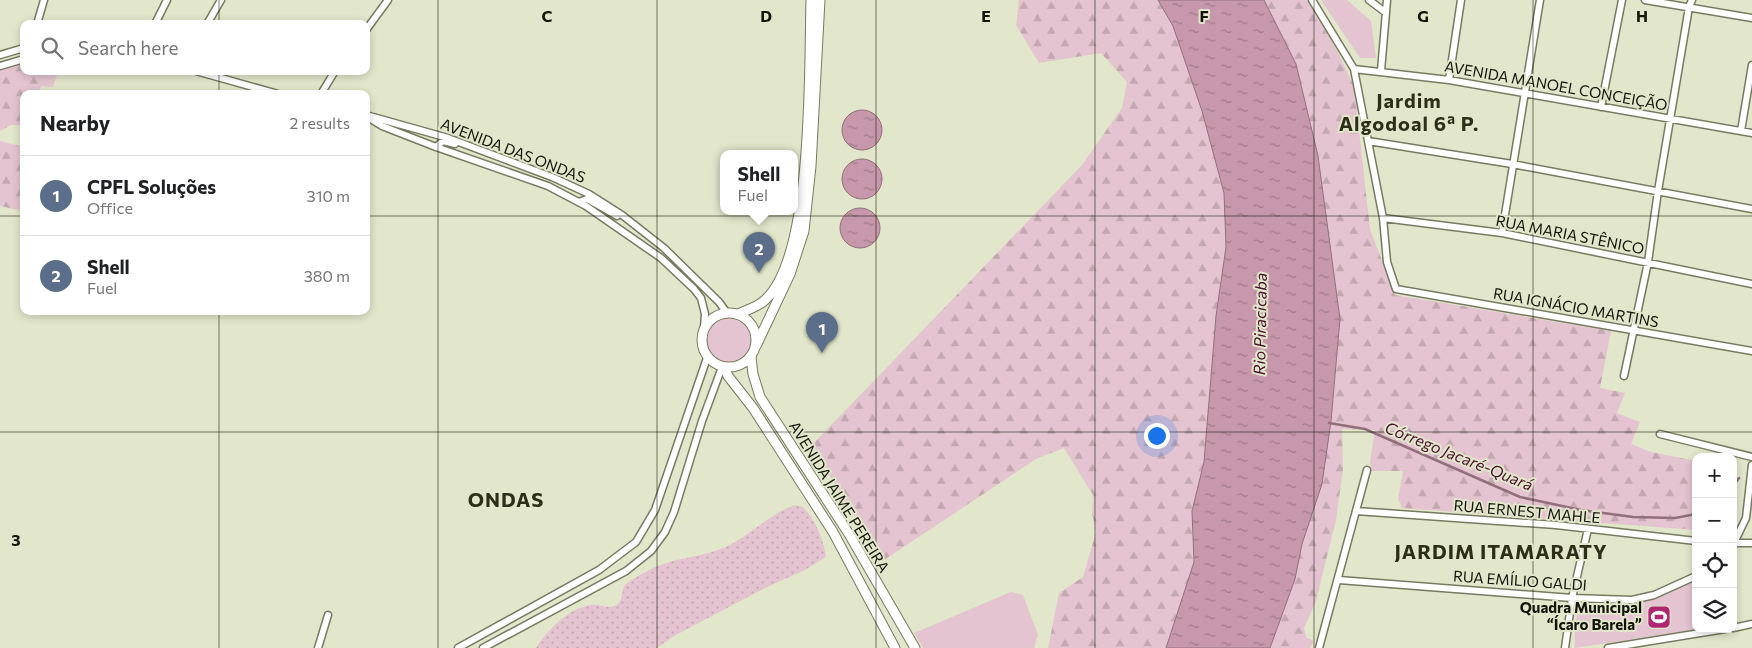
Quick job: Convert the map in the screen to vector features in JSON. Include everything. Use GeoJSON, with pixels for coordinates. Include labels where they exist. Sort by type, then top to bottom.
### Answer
{"type":"FeatureCollection","features":[{"type":"Feature","properties":{"kind":"main road"},"geometry":{"type":"LineString","coordinates":[[738,314],[758,305],[774,290],[779,282],[797,226],[806,160],[811,0]]}},
{"type":"Feature","properties":{"kind":"main road"},"geometry":{"type":"LineString","coordinates":[[756,346],[755,330],[745,318],[738,314],[727,313],[714,317],[704,328],[701,338],[702,348],[707,358],[723,367],[739,366],[751,357],[790,274],[804,231],[811,166],[820,0]]}},
{"type":"Feature","properties":{"kind":"main road","name":"AVENIDA JAIME PEREIRA"},"geometry":{"type":"LineString","coordinates":[[751,357],[752,374],[760,397],[849,534],[915,648]]}},
{"type":"Feature","properties":{"kind":"main road","name":"AVENIDA JAIME PEREIRA"},"geometry":{"type":"LineString","coordinates":[[723,367],[753,408],[833,532],[895,648]]}},
{"type":"Feature","properties":{"kind":"street"},"geometry":{"type":"LineString","coordinates":[[38,20],[44,0]]}},
{"type":"Feature","properties":{"kind":"street"},"geometry":{"type":"LineString","coordinates":[[157,20],[167,0]]}},
{"type":"Feature","properties":{"kind":"street"},"geometry":{"type":"LineString","coordinates":[[209,20],[221,0]]}},
{"type":"Feature","properties":{"kind":"street"},"geometry":{"type":"LineString","coordinates":[[370,25],[388,0]]}},
{"type":"Feature","properties":{"kind":"street"},"geometry":{"type":"LineString","coordinates":[[1312,0],[1354,69],[1383,218]]}},
{"type":"Feature","properties":{"kind":"street"},"geometry":{"type":"LineString","coordinates":[[1369,0],[1385,12]]}},
{"type":"Feature","properties":{"kind":"street"},"geometry":{"type":"LineString","coordinates":[[1381,71],[1387,0]]}},
{"type":"Feature","properties":{"kind":"street"},"geometry":{"type":"LineString","coordinates":[[1449,80],[1460,0]]}},
{"type":"Feature","properties":{"kind":"street"},"geometry":{"type":"LineString","coordinates":[[1502,234],[1523,92],[1540,0]]}},
{"type":"Feature","properties":{"kind":"street"},"geometry":{"type":"LineString","coordinates":[[1602,107],[1622,0]]}},
{"type":"Feature","properties":{"kind":"street"},"geometry":{"type":"LineString","coordinates":[[1645,0],[1752,18]]}},
{"type":"Feature","properties":{"kind":"street"},"geometry":{"type":"LineString","coordinates":[[1624,376],[1648,262],[1658,191],[1689,7],[1692,0]]}},
{"type":"Feature","properties":{"kind":"street"},"geometry":{"type":"LineString","coordinates":[[0,55],[20,49]]}},
{"type":"Feature","properties":{"kind":"street"},"geometry":{"type":"LineString","coordinates":[[0,66],[20,60]]}},
{"type":"Feature","properties":{"kind":"street"},"geometry":{"type":"LineString","coordinates":[[1741,131],[1752,65]]}},
{"type":"Feature","properties":{"kind":"street","name":"AVENIDA MANOEL CONCEIÇÃO"},"geometry":{"type":"LineString","coordinates":[[1354,69],[1449,80],[1752,133]]}},
{"type":"Feature","properties":{"kind":"street"},"geometry":{"type":"LineString","coordinates":[[210,75],[264,90]]}},
{"type":"Feature","properties":{"kind":"street"},"geometry":{"type":"LineString","coordinates":[[323,90],[333,75]]}},
{"type":"Feature","properties":{"kind":"street","name":"AVENIDA DAS ONDAS"},"geometry":{"type":"LineString","coordinates":[[370,116],[429,131],[577,188],[630,221],[664,248],[727,313]]}},
{"type":"Feature","properties":{"kind":"street","name":"AVENIDA DAS ONDAS"},"geometry":{"type":"LineString","coordinates":[[370,118],[382,126],[436,147],[542,184],[578,202],[655,254],[694,288],[701,298],[705,314],[704,328]]}},
{"type":"Feature","properties":{"kind":"street"},"geometry":{"type":"LineString","coordinates":[[382,126],[392,126],[421,133],[429,131]]}},
{"type":"Feature","properties":{"kind":"street"},"geometry":{"type":"LineString","coordinates":[[436,147],[443,141],[478,150]]}},
{"type":"Feature","properties":{"kind":"street"},"geometry":{"type":"LineString","coordinates":[[1368,141],[1512,164],[1752,209]]}},
{"type":"Feature","properties":{"kind":"street"},"geometry":{"type":"LineString","coordinates":[[578,202],[587,199],[630,221]]}},
{"type":"Feature","properties":{"kind":"street","name":"RUA MARIA STÊNICO"},"geometry":{"type":"LineString","coordinates":[[1383,218],[1502,234],[1752,284]]}},
{"type":"Feature","properties":{"kind":"street","name":"RUA IGNÁCIO MARTINS"},"geometry":{"type":"LineString","coordinates":[[1383,218],[1388,262],[1396,289],[1752,351]]}},
{"type":"Feature","properties":{"kind":"street"},"geometry":{"type":"LineString","coordinates":[[458,648],[599,570],[636,542],[655,510],[707,358]]}},
{"type":"Feature","properties":{"kind":"street"},"geometry":{"type":"LineString","coordinates":[[483,648],[626,571],[651,551],[665,532],[674,512],[702,421],[723,367]]}},
{"type":"Feature","properties":{"kind":"street"},"geometry":{"type":"LineString","coordinates":[[1660,434],[1752,457]]}},
{"type":"Feature","properties":{"kind":"street"},"geometry":{"type":"LineString","coordinates":[[1734,543],[1746,518],[1752,465]]}},
{"type":"Feature","properties":{"kind":"street"},"geometry":{"type":"LineString","coordinates":[[1319,648],[1339,580],[1367,470]]}},
{"type":"Feature","properties":{"kind":"street","name":"RUA ERNEST MAHLE"},"geometry":{"type":"LineString","coordinates":[[1356,511],[1588,529],[1692,541]]}},
{"type":"Feature","properties":{"kind":"street"},"geometry":{"type":"LineString","coordinates":[[1565,648],[1572,598],[1588,529]]}},
{"type":"Feature","properties":{"kind":"street"},"geometry":{"type":"LineString","coordinates":[[1737,544],[1752,543]]}},
{"type":"Feature","properties":{"kind":"street","name":"RUA EMÍLIO GALDI"},"geometry":{"type":"LineString","coordinates":[[1339,580],[1572,598],[1632,600],[1654,595],[1692,578]]}},
{"type":"Feature","properties":{"kind":"street"},"geometry":{"type":"LineString","coordinates":[[318,648],[328,615]]}},
{"type":"Feature","properties":{"kind":"street"},"geometry":{"type":"LineString","coordinates":[[1737,627],[1752,624]]}},
{"type":"Feature","properties":{"kind":"street"},"geometry":{"type":"LineString","coordinates":[[1608,648],[1700,633]]}},
{"type":"Feature","properties":{"kind":"green space"},"geometry":{"type":"Polygon","coordinates":[[[1019,0],[1158,0],[1173,26],[1202,111],[1224,193],[1226,247],[1216,316],[1204,465],[1192,511],[1194,562],[1166,648],[1048,648],[1059,593],[1083,577],[1096,532],[1092,513],[1093,495],[1064,448],[1036,459],[881,562],[812,445],[1082,165],[1122,108],[1127,82],[1101,53],[1039,63],[1016,25],[1019,0]]]}},
{"type":"Feature","properties":{"kind":"green space"},"geometry":{"type":"Polygon","coordinates":[[[1264,0],[1307,0],[1334,45],[1354,86],[1370,229],[1395,295],[1611,331],[1600,388],[1625,393],[1617,413],[1640,422],[1631,444],[1651,452],[1692,460],[1692,530],[1402,508],[1398,499],[1403,471],[1371,471],[1370,461],[1375,430],[1342,429],[1343,469],[1336,520],[1316,601],[1304,628],[1309,648],[1270,648],[1295,579],[1302,544],[1322,484],[1331,421],[1340,319],[1318,156],[1296,64],[1264,0]]]}},
{"type":"Feature","properties":{"kind":"green space"},"geometry":{"type":"Polygon","coordinates":[[[1321,0],[1347,0],[1371,21],[1376,58],[1360,58],[1321,0]]]}},
{"type":"Feature","properties":{"kind":"green space"},"geometry":{"type":"Polygon","coordinates":[[[20,64],[20,75],[57,75],[53,87],[41,86],[40,90],[20,90],[20,125],[11,125],[0,131],[0,70],[20,64]]]}},
{"type":"Feature","properties":{"kind":"green space"},"geometry":{"type":"Polygon","coordinates":[[[0,141],[20,146],[20,210],[0,206],[0,141]]]}},
{"type":"Feature","properties":{"kind":"green space"},"geometry":{"type":"Polygon","coordinates":[[[729,317],[742,321],[748,327],[752,340],[748,353],[742,359],[729,363],[716,359],[710,353],[706,340],[710,327],[716,321],[729,317]]]}},
{"type":"Feature","properties":{"kind":"green space"},"geometry":{"type":"Polygon","coordinates":[[[796,505],[803,507],[812,518],[821,536],[826,557],[805,570],[765,588],[674,636],[657,648],[536,648],[559,621],[574,610],[591,605],[614,606],[620,602],[626,584],[634,578],[668,562],[708,553],[728,546],[780,512],[796,505]]]}},
{"type":"Feature","properties":{"kind":"green space"},"geometry":{"type":"Polygon","coordinates":[[[1692,583],[1692,630],[1575,648],[1576,619],[1585,605],[1639,604],[1692,583]]]}},
{"type":"Feature","properties":{"kind":"green space"},"geometry":{"type":"Polygon","coordinates":[[[1011,592],[1023,595],[1038,635],[1034,648],[923,648],[914,633],[1011,592]]]}},
{"type":"Feature","properties":{"kind":"green space"},"geometry":{"type":"Polygon","coordinates":[[[1299,634],[1314,641],[1310,648],[1293,648],[1299,634]]]}},
{"type":"Feature","properties":{"kind":"water","name":"Rio Piracicaba"},"geometry":{"type":"Polygon","coordinates":[[[1158,0],[1264,0],[1296,64],[1318,156],[1340,319],[1331,421],[1322,484],[1302,544],[1295,579],[1270,648],[1166,648],[1194,562],[1192,511],[1204,462],[1216,316],[1226,247],[1224,193],[1202,111],[1173,26],[1158,0]]]}},
{"type":"Feature","properties":{"kind":"water"},"geometry":{"type":"Polygon","coordinates":[[[866,110],[873,113],[879,119],[882,130],[881,138],[873,147],[866,150],[858,150],[851,147],[843,138],[842,126],[845,119],[854,111],[866,110]]]}},
{"type":"Feature","properties":{"kind":"water"},"geometry":{"type":"Polygon","coordinates":[[[866,159],[873,162],[879,168],[882,179],[881,187],[873,196],[866,199],[858,199],[851,196],[843,187],[842,175],[845,168],[854,160],[866,159]]]}},
{"type":"Feature","properties":{"kind":"water"},"geometry":{"type":"Polygon","coordinates":[[[864,208],[871,211],[877,217],[880,228],[879,236],[871,245],[864,248],[856,248],[849,245],[841,236],[840,224],[843,217],[852,209],[864,208]]]}},
{"type":"Feature","properties":{"kind":"waterway","name":"Córrego Jacaré-Quará"},"geometry":{"type":"LineString","coordinates":[[1329,423],[1365,429],[1520,497],[1581,510],[1633,517],[1675,518],[1692,515]]}},
{"type":"Feature","properties":{"kind":"place","name":"Shell"},"geometry":{"type":"Point","coordinates":[759,273]}},
{"type":"Feature","properties":{"kind":"place","name":"CPFL Soluções"},"geometry":{"type":"Point","coordinates":[822,353]}},
{"type":"Feature","properties":{"kind":"place","name":"Quadra Municipal “Ícaro Barela”"},"geometry":{"type":"Point","coordinates":[1659,617]}},
{"type":"Feature","properties":{"kind":"district","name":"Jardim Algodoal 6ª P."},"geometry":{"type":"Point","coordinates":[1409,112]}},
{"type":"Feature","properties":{"kind":"district","name":"ONDAS"},"geometry":{"type":"Point","coordinates":[506,500]}},
{"type":"Feature","properties":{"kind":"district","name":"JARDIM ITAMARATY"},"geometry":{"type":"Point","coordinates":[1501,552]}}]}
